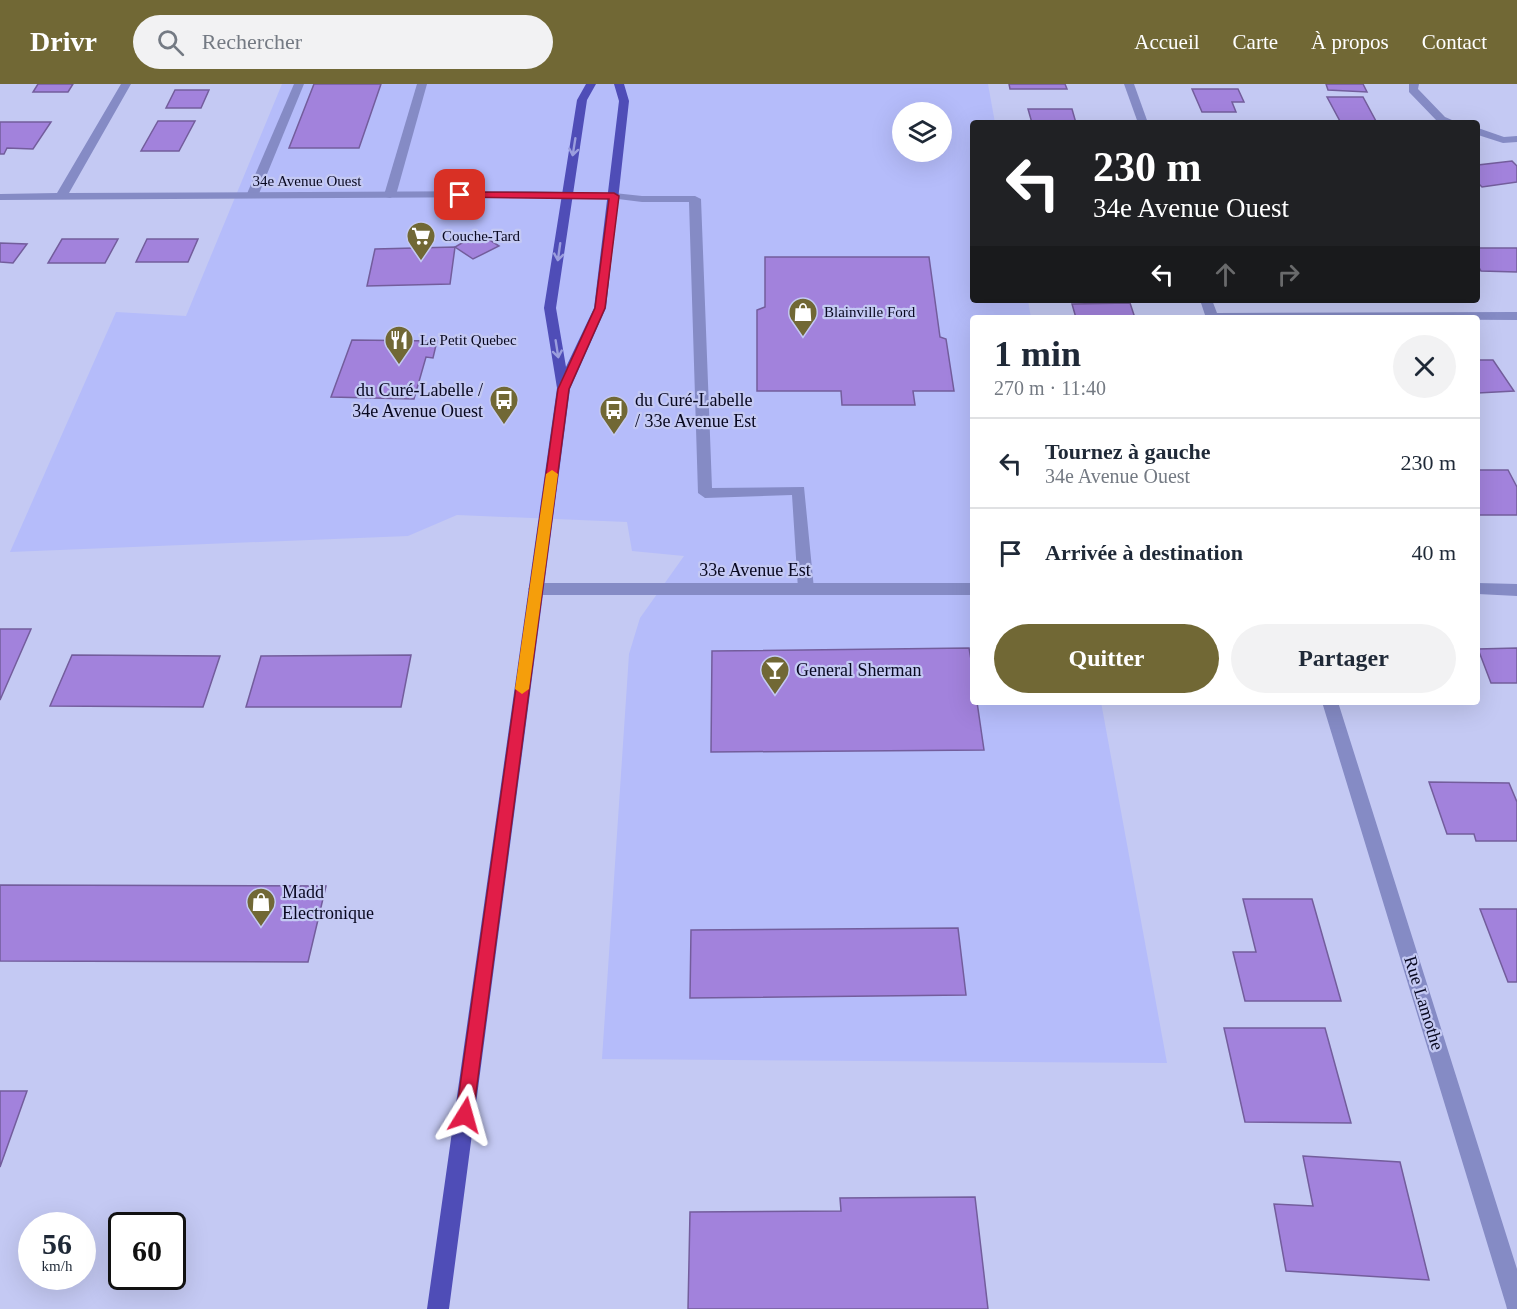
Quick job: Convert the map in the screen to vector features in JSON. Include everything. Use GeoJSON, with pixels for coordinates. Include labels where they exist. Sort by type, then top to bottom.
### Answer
{"type":"FeatureCollection","features":[{"type":"Feature","properties":{"kind":"main road"},"geometry":{"type":"LineString","coordinates":[[438,1309],[563,389],[550,308],[582,100],[591,84]]}},
{"type":"Feature","properties":{"kind":"main road"},"geometry":{"type":"LineString","coordinates":[[563,389],[600,308],[624,101],[619,84]]}},
{"type":"Feature","properties":{"kind":"street"},"geometry":{"type":"LineString","coordinates":[[61,197],[126,84]]}},
{"type":"Feature","properties":{"kind":"street"},"geometry":{"type":"LineString","coordinates":[[252,196],[299,84]]}},
{"type":"Feature","properties":{"kind":"street"},"geometry":{"type":"LineString","coordinates":[[390,195],[422,84]]}},
{"type":"Feature","properties":{"kind":"street"},"geometry":{"type":"LineString","coordinates":[[1129,84],[1142,120]]}},
{"type":"Feature","properties":{"kind":"street"},"geometry":{"type":"LineString","coordinates":[[1413,84],[1413,90],[1445,120]]}},
{"type":"Feature","properties":{"kind":"street"},"geometry":{"type":"LineString","coordinates":[[1480,132],[1503,140],[1517,139]]}},
{"type":"Feature","properties":{"kind":"street","name":"34e Avenue Ouest"},"geometry":{"type":"LineString","coordinates":[[0,197],[567,195],[695,199],[705,493],[799,490],[807,589]]}},
{"type":"Feature","properties":{"kind":"street"},"geometry":{"type":"LineString","coordinates":[[1480,316],[1517,316]]}},
{"type":"Feature","properties":{"kind":"street","name":"33e Avenue Est"},"geometry":{"type":"LineString","coordinates":[[536,589],[970,589]]}},
{"type":"Feature","properties":{"kind":"street"},"geometry":{"type":"LineString","coordinates":[[1480,589],[1517,590]]}},
{"type":"Feature","properties":{"kind":"street","name":"Rue Lamothe"},"geometry":{"type":"LineString","coordinates":[[1331,705],[1517,1305]]}},
{"type":"Feature","properties":{"kind":"shaded area"},"geometry":{"type":"Polygon","coordinates":[[[282,84],[988,84],[994,120],[970,120],[970,303],[1028,303],[1030,315],[970,315],[970,705],[1102,705],[1167,1063],[602,1059],[629,654],[640,618],[684,556],[632,551],[627,522],[457,515],[408,536],[10,552],[116,312],[186,316],[282,84]]]}},
{"type":"Feature","properties":{"kind":"building"},"geometry":{"type":"Polygon","coordinates":[[[38,84],[73,84],[68,92],[33,92],[38,84]]]}},
{"type":"Feature","properties":{"kind":"building"},"geometry":{"type":"Polygon","coordinates":[[[314,84],[381,84],[359,148],[289,148],[314,84]]]}},
{"type":"Feature","properties":{"kind":"building"},"geometry":{"type":"Polygon","coordinates":[[[1009,84],[1065,84],[1067,89],[1010,89],[1009,84]]]}},
{"type":"Feature","properties":{"kind":"building"},"geometry":{"type":"Polygon","coordinates":[[[1326,84],[1363,84],[1367,92],[1328,90],[1326,84]]]}},
{"type":"Feature","properties":{"kind":"building"},"geometry":{"type":"Polygon","coordinates":[[[1192,89],[1238,89],[1244,102],[1232,102],[1236,112],[1202,112],[1192,89]]]}},
{"type":"Feature","properties":{"kind":"building"},"geometry":{"type":"Polygon","coordinates":[[[175,90],[209,90],[201,108],[166,108],[175,90]]]}},
{"type":"Feature","properties":{"kind":"building"},"geometry":{"type":"Polygon","coordinates":[[[1327,97],[1363,97],[1375,120],[1339,120],[1327,97]]]}},
{"type":"Feature","properties":{"kind":"building"},"geometry":{"type":"Polygon","coordinates":[[[1028,109],[1072,109],[1075,120],[1031,120],[1028,109]]]}},
{"type":"Feature","properties":{"kind":"building"},"geometry":{"type":"Polygon","coordinates":[[[158,121],[195,121],[179,151],[141,151],[158,121]]]}},
{"type":"Feature","properties":{"kind":"building"},"geometry":{"type":"Polygon","coordinates":[[[0,122],[51,122],[33,149],[7,148],[4,154],[0,154],[0,122]]]}},
{"type":"Feature","properties":{"kind":"building"},"geometry":{"type":"Polygon","coordinates":[[[1512,161],[1517,166],[1517,182],[1482,187],[1480,185],[1480,165],[1512,161]]]}},
{"type":"Feature","properties":{"kind":"building"},"geometry":{"type":"Polygon","coordinates":[[[479,233],[499,246],[473,259],[455,247],[479,233]]]}},
{"type":"Feature","properties":{"kind":"building"},"geometry":{"type":"Polygon","coordinates":[[[62,239],[118,239],[105,263],[48,263],[62,239]]]}},
{"type":"Feature","properties":{"kind":"building"},"geometry":{"type":"Polygon","coordinates":[[[147,239],[198,239],[188,262],[136,262],[147,239]]]}},
{"type":"Feature","properties":{"kind":"building"},"geometry":{"type":"Polygon","coordinates":[[[0,243],[27,244],[13,263],[0,262],[0,243]]]}},
{"type":"Feature","properties":{"kind":"building"},"geometry":{"type":"Polygon","coordinates":[[[455,247],[450,284],[367,286],[375,249],[455,247]]]}},
{"type":"Feature","properties":{"kind":"building"},"geometry":{"type":"Polygon","coordinates":[[[1480,248],[1517,248],[1517,272],[1481,271],[1480,248]]]}},
{"type":"Feature","properties":{"kind":"building"},"geometry":{"type":"Polygon","coordinates":[[[765,257],[929,257],[940,337],[946,339],[954,391],[913,391],[915,405],[842,405],[841,391],[757,391],[757,310],[765,307],[765,257]]]}},
{"type":"Feature","properties":{"kind":"building"},"geometry":{"type":"Polygon","coordinates":[[[1130,303],[1134,315],[1075,315],[1072,304],[1130,303]]]}},
{"type":"Feature","properties":{"kind":"building"},"geometry":{"type":"Polygon","coordinates":[[[352,340],[437,341],[433,358],[426,357],[414,399],[331,397],[352,340]]]}},
{"type":"Feature","properties":{"kind":"building"},"geometry":{"type":"Polygon","coordinates":[[[1480,360],[1493,360],[1514,391],[1480,393],[1480,360]]]}},
{"type":"Feature","properties":{"kind":"building"},"geometry":{"type":"Polygon","coordinates":[[[1480,470],[1508,470],[1517,487],[1517,515],[1480,515],[1480,470]]]}},
{"type":"Feature","properties":{"kind":"building"},"geometry":{"type":"Polygon","coordinates":[[[0,629],[31,629],[0,700],[0,629]]]}},
{"type":"Feature","properties":{"kind":"building"},"geometry":{"type":"Polygon","coordinates":[[[969,648],[970,705],[977,705],[984,750],[711,752],[712,651],[969,648]]]}},
{"type":"Feature","properties":{"kind":"building"},"geometry":{"type":"Polygon","coordinates":[[[1517,648],[1517,683],[1491,683],[1480,649],[1517,648]]]}},
{"type":"Feature","properties":{"kind":"building"},"geometry":{"type":"Polygon","coordinates":[[[72,655],[220,656],[203,707],[50,706],[72,655]]]}},
{"type":"Feature","properties":{"kind":"building"},"geometry":{"type":"Polygon","coordinates":[[[411,655],[401,707],[246,707],[261,656],[411,655]]]}},
{"type":"Feature","properties":{"kind":"building"},"geometry":{"type":"Polygon","coordinates":[[[1429,782],[1509,783],[1517,802],[1517,841],[1476,841],[1474,834],[1447,834],[1429,782]]]}},
{"type":"Feature","properties":{"kind":"building"},"geometry":{"type":"Polygon","coordinates":[[[0,885],[326,886],[308,962],[0,961],[0,885]]]}},
{"type":"Feature","properties":{"kind":"building"},"geometry":{"type":"Polygon","coordinates":[[[1243,899],[1312,899],[1341,1001],[1245,1001],[1233,952],[1256,952],[1243,899]]]}},
{"type":"Feature","properties":{"kind":"building"},"geometry":{"type":"Polygon","coordinates":[[[1480,909],[1517,909],[1517,982],[1508,982],[1480,909]]]}},
{"type":"Feature","properties":{"kind":"building"},"geometry":{"type":"Polygon","coordinates":[[[958,928],[966,995],[690,998],[691,930],[958,928]]]}},
{"type":"Feature","properties":{"kind":"building"},"geometry":{"type":"Polygon","coordinates":[[[1224,1028],[1325,1028],[1351,1123],[1245,1122],[1224,1028]]]}},
{"type":"Feature","properties":{"kind":"building"},"geometry":{"type":"Polygon","coordinates":[[[0,1091],[27,1091],[0,1167],[0,1091]]]}},
{"type":"Feature","properties":{"kind":"building"},"geometry":{"type":"Polygon","coordinates":[[[1303,1156],[1400,1162],[1429,1280],[1286,1271],[1274,1204],[1313,1206],[1303,1156]]]}},
{"type":"Feature","properties":{"kind":"building"},"geometry":{"type":"Polygon","coordinates":[[[975,1197],[988,1309],[688,1309],[690,1212],[841,1211],[840,1198],[975,1197]]]}},
{"type":"Feature","properties":{"kind":"slow traffic"},"geometry":{"type":"LineString","coordinates":[[522,689],[552,474]]}},
{"type":"Feature","properties":{"kind":"place","name":"Couche-Tard"},"geometry":{"type":"Point","coordinates":[421,262]}},
{"type":"Feature","properties":{"kind":"place","name":"Blainville Ford"},"geometry":{"type":"Point","coordinates":[803,338]}},
{"type":"Feature","properties":{"kind":"place","name":"Le Petit Quebec"},"geometry":{"type":"Point","coordinates":[399,366]}},
{"type":"Feature","properties":{"kind":"place","name":"du Curé-Labelle / 34e Avenue Ouest"},"geometry":{"type":"Point","coordinates":[504,426]}},
{"type":"Feature","properties":{"kind":"place","name":"du Curé-Labelle / 33e Avenue Est"},"geometry":{"type":"Point","coordinates":[614,436]}},
{"type":"Feature","properties":{"kind":"place","name":"General Sherman"},"geometry":{"type":"Point","coordinates":[775,696]}},
{"type":"Feature","properties":{"kind":"place","name":"Madd Electronique"},"geometry":{"type":"Point","coordinates":[261,928]}},
{"type":"Feature","properties":{"kind":"route"},"geometry":{"type":"LineString","coordinates":[[460,195],[614,196],[600,308],[563,389],[465,1115]]}}]}
